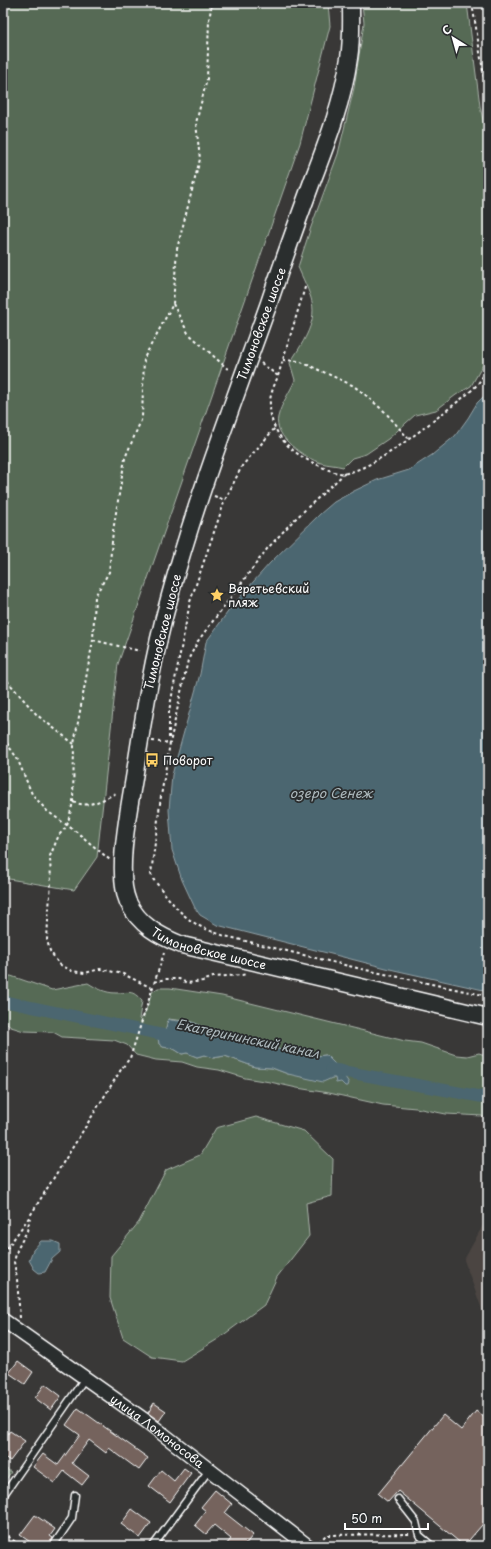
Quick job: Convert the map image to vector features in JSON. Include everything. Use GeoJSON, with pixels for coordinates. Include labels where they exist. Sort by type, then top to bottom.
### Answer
{"type":"FeatureCollection","features":[{"type":"Feature","properties":{"kind":"street","name":"Тимоновское шоссе"},"geometry":{"type":"LineString","coordinates":[[351,3],[351,40],[349,60],[330,133],[188,533],[169,599],[147,696],[126,835],[122,869],[124,888],[134,913],[143,924],[164,938],[182,944],[488,1017]]}},
{"type":"Feature","properties":{"kind":"street","name":"улица Ломоносова"},"geometry":{"type":"LineString","coordinates":[[3,1320],[146,1421],[308,1546]]}},
{"type":"Feature","properties":{"kind":"lane"},"geometry":{"type":"LineString","coordinates":[[3,1496],[85,1378]]}},
{"type":"Feature","properties":{"kind":"lane"},"geometry":{"type":"LineString","coordinates":[[153,1546],[209,1470]]}},
{"type":"Feature","properties":{"kind":"lane"},"geometry":{"type":"LineString","coordinates":[[53,1546],[72,1518],[75,1495]]}},
{"type":"Feature","properties":{"kind":"lane"},"geometry":{"type":"LineString","coordinates":[[398,1499],[416,1522],[419,1535],[432,1546]]}},
{"type":"Feature","properties":{"kind":"path"},"geometry":{"type":"LineString","coordinates":[[152,988],[123,974],[100,969],[85,973],[72,972],[59,964],[50,951],[48,940],[48,921],[52,883],[50,856],[59,835],[67,826],[73,802],[74,744],[93,640],[95,596],[109,572],[113,531],[125,458],[142,418],[144,358],[173,304],[178,249],[200,158],[196,123],[207,79],[209,20],[212,3]]}},
{"type":"Feature","properties":{"kind":"path"},"geometry":{"type":"LineString","coordinates":[[472,3],[488,102]]}},
{"type":"Feature","properties":{"kind":"path"},"geometry":{"type":"LineString","coordinates":[[306,284],[269,404],[272,420],[277,433],[286,445],[297,454],[329,470],[345,473]]}},
{"type":"Feature","properties":{"kind":"path"},"geometry":{"type":"LineString","coordinates":[[173,304],[188,333],[241,381]]}},
{"type":"Feature","properties":{"kind":"path"},"geometry":{"type":"LineString","coordinates":[[250,355],[278,376]]}},
{"type":"Feature","properties":{"kind":"path"},"geometry":{"type":"LineString","coordinates":[[283,360],[299,360],[352,385],[385,412],[409,439]]}},
{"type":"Feature","properties":{"kind":"path"},"geometry":{"type":"LineString","coordinates":[[488,366],[474,388],[409,439],[362,468],[345,473],[293,521],[267,549],[198,641],[188,660],[170,743],[161,796],[151,874],[153,879],[181,912],[192,922],[207,930],[225,936],[361,969],[488,996]]}},
{"type":"Feature","properties":{"kind":"path"},"geometry":{"type":"LineString","coordinates":[[170,743],[169,712],[190,602],[225,500],[242,466],[275,428]]}},
{"type":"Feature","properties":{"kind":"path"},"geometry":{"type":"LineString","coordinates":[[211,495],[225,500]]}},
{"type":"Feature","properties":{"kind":"path"},"geometry":{"type":"LineString","coordinates":[[93,640],[140,651]]}},
{"type":"Feature","properties":{"kind":"path"},"geometry":{"type":"LineString","coordinates":[[3,676],[37,715],[74,744]]}},
{"type":"Feature","properties":{"kind":"path"},"geometry":{"type":"LineString","coordinates":[[3,738],[17,758],[32,794],[47,811],[112,861]]}},
{"type":"Feature","properties":{"kind":"path"},"geometry":{"type":"LineString","coordinates":[[152,741],[170,743]]}},
{"type":"Feature","properties":{"kind":"path"},"geometry":{"type":"LineString","coordinates":[[73,802],[81,806],[99,802],[120,791]]}},
{"type":"Feature","properties":{"kind":"path"},"geometry":{"type":"LineString","coordinates":[[3,1254],[30,1216],[122,1068],[133,1053],[142,1017],[164,953]]}},
{"type":"Feature","properties":{"kind":"path"},"geometry":{"type":"LineString","coordinates":[[154,982],[165,979],[179,979],[186,982],[203,981],[213,977],[242,976],[248,973]]}},
{"type":"Feature","properties":{"kind":"path"},"geometry":{"type":"LineString","coordinates":[[20,1332],[18,1279],[14,1262],[17,1250],[27,1231],[30,1216]]}},
{"type":"Feature","properties":{"kind":"path"},"geometry":{"type":"LineString","coordinates":[[3,1533],[21,1546]]}},
{"type":"Feature","properties":{"kind":"path"},"geometry":{"type":"LineString","coordinates":[[316,1546],[326,1535],[395,1533],[419,1535]]}},
{"type":"Feature","properties":{"kind":"shaded area"},"geometry":{"type":"Polygon","coordinates":[[[488,1216],[488,1326],[464,1260],[488,1216]]]}},
{"type":"Feature","properties":{"kind":"green space"},"geometry":{"type":"Polygon","coordinates":[[[3,3],[328,3],[330,26],[300,143],[118,664],[97,857],[74,890],[3,878],[3,3]]]}},
{"type":"Feature","properties":{"kind":"green space"},"geometry":{"type":"Polygon","coordinates":[[[362,3],[467,3],[480,106],[488,144],[488,356],[471,386],[436,410],[415,415],[388,439],[366,454],[352,458],[343,467],[321,463],[299,452],[280,432],[278,417],[281,407],[295,380],[290,363],[307,334],[312,318],[313,310],[311,298],[298,267],[338,154],[354,88],[364,23],[362,3]]]}},
{"type":"Feature","properties":{"kind":"green space"},"geometry":{"type":"Polygon","coordinates":[[[11,976],[52,990],[88,983],[108,992],[133,993],[142,1001],[140,1020],[145,1013],[152,992],[158,988],[170,988],[222,996],[405,1041],[421,1043],[456,1055],[467,1056],[479,1053],[488,1056],[488,1120],[482,1116],[446,1114],[416,1108],[383,1105],[329,1093],[245,1078],[219,1070],[197,1067],[182,1062],[156,1060],[136,1055],[127,1045],[114,1040],[62,1037],[53,1032],[24,1031],[11,1027],[3,1021],[3,977],[11,976]],[[168,1019],[166,1029],[158,1038],[159,1044],[163,1047],[174,1049],[182,1054],[187,1053],[197,1057],[204,1055],[213,1058],[225,1056],[255,1067],[272,1068],[288,1074],[335,1078],[336,1065],[326,1055],[317,1056],[310,1050],[303,1048],[280,1050],[270,1046],[261,1039],[249,1045],[236,1041],[232,1034],[220,1030],[206,1029],[193,1022],[168,1019]]]}},
{"type":"Feature","properties":{"kind":"green space"},"geometry":{"type":"Polygon","coordinates":[[[256,1117],[304,1131],[333,1159],[332,1196],[306,1203],[309,1236],[277,1277],[264,1305],[218,1339],[182,1361],[152,1357],[123,1338],[110,1298],[111,1256],[139,1222],[166,1170],[200,1155],[216,1128],[256,1117]]]}},
{"type":"Feature","properties":{"kind":"green space"},"geometry":{"type":"Polygon","coordinates":[[[3,1467],[11,1472],[3,1484],[3,1467]]]}},
{"type":"Feature","properties":{"kind":"water"},"geometry":{"type":"Polygon","coordinates":[[[483,3],[488,3],[488,43],[483,7],[483,3]]]}},
{"type":"Feature","properties":{"kind":"water","name":"озеро Сенеж"},"geometry":{"type":"Polygon","coordinates":[[[488,392],[488,991],[394,970],[217,925],[200,915],[195,908],[182,880],[172,850],[169,810],[172,775],[200,674],[206,642],[230,609],[270,563],[334,502],[377,480],[409,470],[432,455],[455,436],[477,403],[488,392]]]}},
{"type":"Feature","properties":{"kind":"water"},"geometry":{"type":"Polygon","coordinates":[[[168,1019],[192,1022],[206,1029],[223,1031],[230,1034],[236,1041],[249,1045],[253,1039],[255,1039],[278,1049],[290,1050],[302,1048],[313,1052],[317,1056],[326,1055],[336,1065],[341,1066],[348,1075],[345,1077],[349,1083],[348,1086],[345,1086],[341,1082],[336,1083],[335,1078],[323,1082],[288,1074],[272,1068],[255,1067],[225,1056],[213,1058],[204,1055],[197,1057],[187,1053],[182,1054],[174,1049],[163,1047],[159,1044],[158,1037],[166,1029],[168,1019]]]}},
{"type":"Feature","properties":{"kind":"water"},"geometry":{"type":"Polygon","coordinates":[[[41,1241],[53,1241],[60,1244],[60,1252],[52,1259],[45,1272],[39,1273],[34,1269],[29,1260],[33,1250],[41,1241]]]}},
{"type":"Feature","properties":{"kind":"building"},"geometry":{"type":"Polygon","coordinates":[[[18,1361],[33,1372],[25,1384],[9,1373],[18,1361]]]}},
{"type":"Feature","properties":{"kind":"building"},"geometry":{"type":"Polygon","coordinates":[[[45,1384],[61,1396],[51,1410],[35,1398],[45,1384]]]}},
{"type":"Feature","properties":{"kind":"building"},"geometry":{"type":"Polygon","coordinates":[[[154,1403],[166,1411],[159,1421],[148,1413],[154,1403]]]}},
{"type":"Feature","properties":{"kind":"building"},"geometry":{"type":"Polygon","coordinates":[[[78,1408],[148,1458],[139,1470],[109,1448],[106,1453],[89,1440],[72,1463],[89,1476],[82,1485],[64,1471],[55,1483],[33,1467],[43,1454],[58,1465],[80,1435],[66,1425],[78,1408]]]}},
{"type":"Feature","properties":{"kind":"building"},"geometry":{"type":"Polygon","coordinates":[[[476,1411],[488,1420],[488,1518],[464,1546],[398,1491],[388,1502],[378,1494],[443,1415],[461,1430],[476,1411]]]}},
{"type":"Feature","properties":{"kind":"building"},"geometry":{"type":"Polygon","coordinates":[[[10,1431],[25,1441],[10,1461],[3,1456],[3,1440],[10,1431]]]}},
{"type":"Feature","properties":{"kind":"building"},"geometry":{"type":"Polygon","coordinates":[[[184,1468],[191,1473],[170,1502],[149,1486],[161,1470],[174,1481],[184,1468]]]}},
{"type":"Feature","properties":{"kind":"building"},"geometry":{"type":"Polygon","coordinates":[[[215,1490],[232,1504],[225,1513],[253,1535],[244,1546],[225,1546],[231,1539],[214,1525],[206,1534],[195,1525],[206,1511],[201,1507],[215,1490]]]}},
{"type":"Feature","properties":{"kind":"building"},"geometry":{"type":"Polygon","coordinates":[[[132,1509],[151,1523],[140,1538],[121,1524],[132,1509]]]}},
{"type":"Feature","properties":{"kind":"building"},"geometry":{"type":"Polygon","coordinates":[[[35,1515],[55,1529],[50,1536],[53,1538],[49,1546],[36,1546],[20,1535],[35,1515]]]}},
{"type":"Feature","properties":{"kind":"waterway","name":"Екатерининский канал"},"geometry":{"type":"LineString","coordinates":[[3,1001],[178,1038]]}},
{"type":"Feature","properties":{"kind":"waterway","name":"Екатерининский канал"},"geometry":{"type":"LineString","coordinates":[[331,1069],[488,1098]]}},
{"type":"Feature","properties":{"kind":"place","name":"Веретьевский пляж"},"geometry":{"type":"Point","coordinates":[217,595]}},
{"type":"Feature","properties":{"kind":"place","name":"Поворот"},"geometry":{"type":"Point","coordinates":[152,760]}}]}
